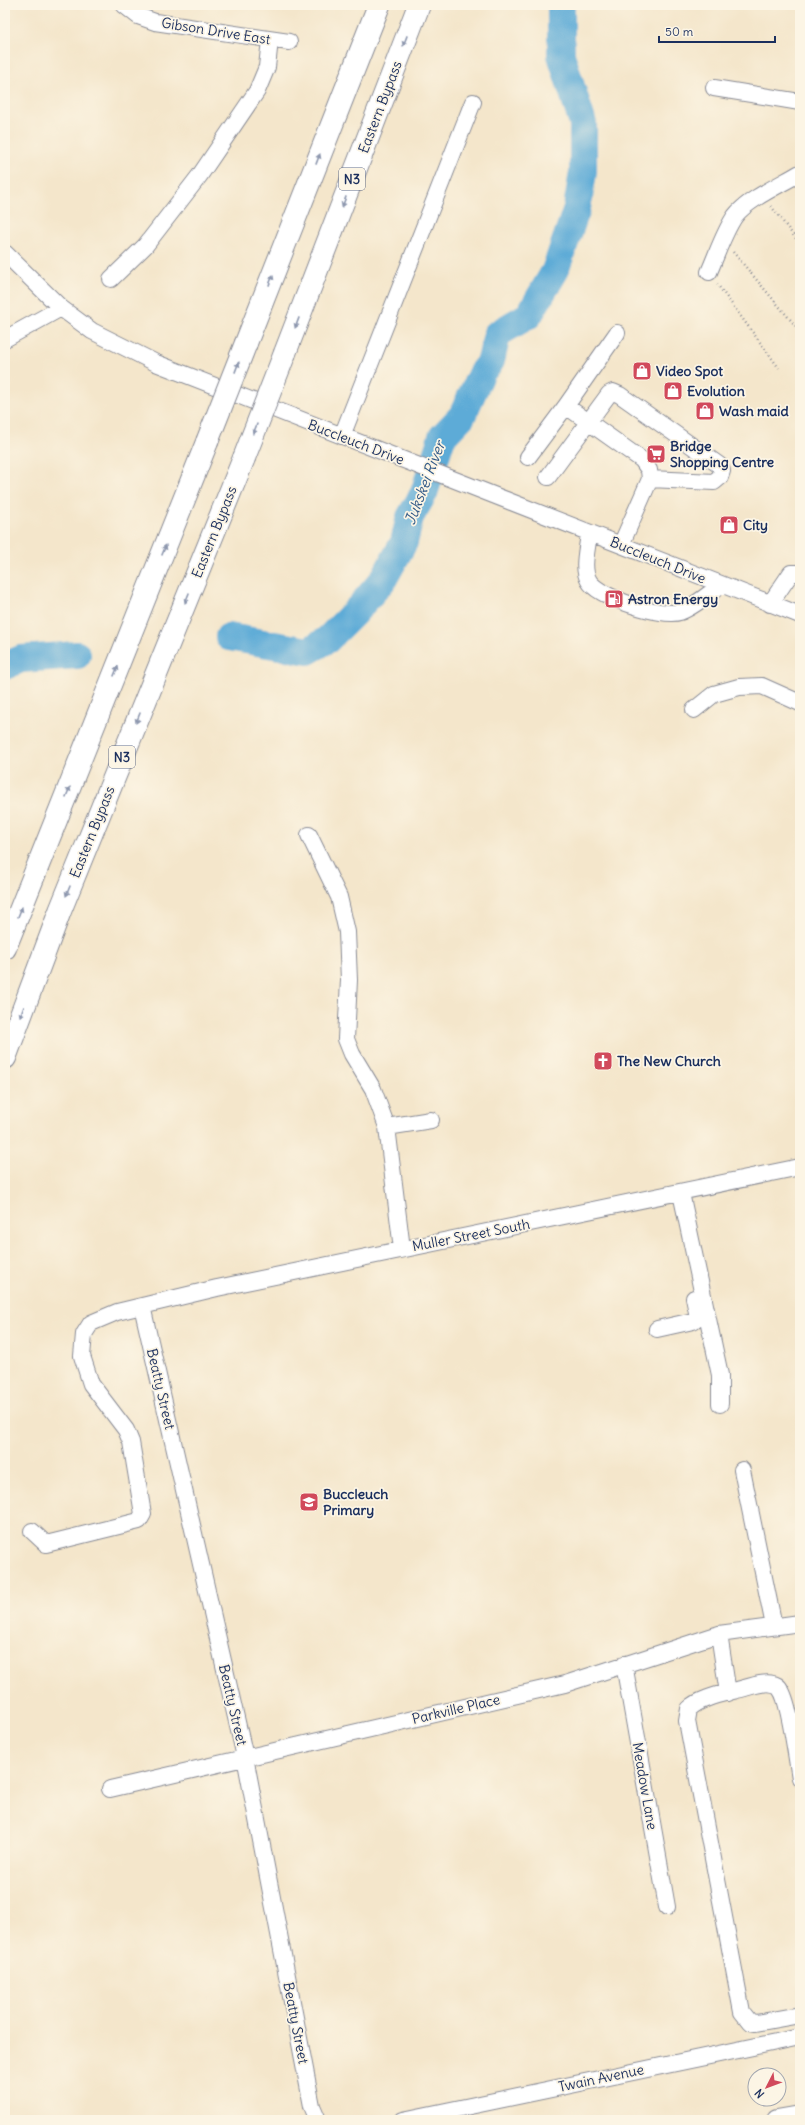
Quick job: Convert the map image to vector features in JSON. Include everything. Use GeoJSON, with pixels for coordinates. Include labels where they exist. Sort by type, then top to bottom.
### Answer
{"type":"FeatureCollection","features":[{"type":"Feature","properties":{"kind":"highway"},"geometry":{"type":"LineString","coordinates":[[5,948],[207,442],[379,5]]}},
{"type":"Feature","properties":{"kind":"highway","name":"Eastern Bypass"},"geometry":{"type":"LineString","coordinates":[[5,1058],[60,911],[285,354],[419,5]]}},
{"type":"Feature","properties":{"kind":"main road"},"geometry":{"type":"LineString","coordinates":[[777,2120],[800,2116]]}},
{"type":"Feature","properties":{"kind":"street","name":"Gibson Drive East"},"geometry":{"type":"LineString","coordinates":[[124,5],[138,16],[155,22],[289,42]]}},
{"type":"Feature","properties":{"kind":"street"},"geometry":{"type":"LineString","coordinates":[[111,279],[145,246],[200,175],[257,91],[267,67],[270,40]]}},
{"type":"Feature","properties":{"kind":"street"},"geometry":{"type":"LineString","coordinates":[[714,88],[800,102]]}},
{"type":"Feature","properties":{"kind":"street"},"geometry":{"type":"LineString","coordinates":[[342,436],[474,102]]}},
{"type":"Feature","properties":{"kind":"street"},"geometry":{"type":"LineString","coordinates":[[709,272],[736,214],[800,173]]}},
{"type":"Feature","properties":{"kind":"street","name":"Buccleuch Drive"},"geometry":{"type":"LineString","coordinates":[[5,253],[61,308],[92,331],[156,363],[720,585],[800,615]]}},
{"type":"Feature","properties":{"kind":"street"},"geometry":{"type":"LineString","coordinates":[[5,339],[61,308]]}},
{"type":"Feature","properties":{"kind":"street"},"geometry":{"type":"LineString","coordinates":[[528,457],[617,333]]}},
{"type":"Feature","properties":{"kind":"street"},"geometry":{"type":"LineString","coordinates":[[548,477],[590,422],[609,394],[613,392],[620,395],[719,465],[722,471],[720,477],[714,482],[650,479]]}},
{"type":"Feature","properties":{"kind":"street"},"geometry":{"type":"LineString","coordinates":[[566,406],[642,460],[649,470],[650,479],[621,545]]}},
{"type":"Feature","properties":{"kind":"street"},"geometry":{"type":"LineString","coordinates":[[590,533],[585,573],[589,582],[595,589],[624,601],[661,613],[679,612],[720,585]]}},
{"type":"Feature","properties":{"kind":"street"},"geometry":{"type":"LineString","coordinates":[[770,604],[787,578],[792,573],[800,573]]}},
{"type":"Feature","properties":{"kind":"street"},"geometry":{"type":"LineString","coordinates":[[694,710],[714,694],[746,687],[762,686],[800,703]]}},
{"type":"Feature","properties":{"kind":"street"},"geometry":{"type":"LineString","coordinates":[[310,835],[339,897],[347,932],[350,980],[346,1039],[352,1054],[373,1089],[387,1127],[402,1249]]}},
{"type":"Feature","properties":{"kind":"street"},"geometry":{"type":"LineString","coordinates":[[387,1127],[431,1120]]}},
{"type":"Feature","properties":{"kind":"street","name":"Muller Street South"},"geometry":{"type":"LineString","coordinates":[[32,1531],[46,1544],[139,1521],[143,1514],[129,1436],[91,1384],[82,1356],[84,1334],[92,1323],[117,1312],[142,1306],[402,1249],[676,1194],[800,1167]]}},
{"type":"Feature","properties":{"kind":"street"},"geometry":{"type":"LineString","coordinates":[[657,1329],[693,1321],[698,1317],[676,1194]]}},
{"type":"Feature","properties":{"kind":"street"},"geometry":{"type":"LineString","coordinates":[[676,1194],[720,1376],[720,1404]]}},
{"type":"Feature","properties":{"kind":"street","name":"Beatty Street"},"geometry":{"type":"LineString","coordinates":[[142,1306],[245,1757],[314,2115]]}},
{"type":"Feature","properties":{"kind":"street"},"geometry":{"type":"LineString","coordinates":[[742,1470],[774,1626]]}},
{"type":"Feature","properties":{"kind":"street","name":"Parkville Place"},"geometry":{"type":"LineString","coordinates":[[110,1789],[565,1684],[719,1634],[800,1623]]}},
{"type":"Feature","properties":{"kind":"street"},"geometry":{"type":"LineString","coordinates":[[719,1634],[728,1693]]}},
{"type":"Feature","properties":{"kind":"street","name":"Meadow Lane"},"geometry":{"type":"LineString","coordinates":[[624,1664],[667,1907]]}},
{"type":"Feature","properties":{"kind":"street"},"geometry":{"type":"LineString","coordinates":[[800,1778],[786,1702],[780,1689],[771,1683],[698,1702],[688,1713],[687,1721],[742,2012],[750,2022],[756,2023],[800,2015]]}},
{"type":"Feature","properties":{"kind":"street","name":"Twain Avenue"},"geometry":{"type":"LineString","coordinates":[[403,2120],[800,2037]]}},
{"type":"Feature","properties":{"kind":"path"},"geometry":{"type":"LineString","coordinates":[[762,196],[800,244]]}},
{"type":"Feature","properties":{"kind":"path"},"geometry":{"type":"LineString","coordinates":[[723,241],[800,331]]}},
{"type":"Feature","properties":{"kind":"path"},"geometry":{"type":"LineString","coordinates":[[709,272],[779,368]]}},
{"type":"Feature","properties":{"kind":"waterway","name":"Jukskei River"},"geometry":{"type":"LineString","coordinates":[[229,637],[308,651],[327,640],[355,612],[383,580],[404,542],[410,517],[424,493],[442,437],[462,416],[482,372],[491,361],[497,334],[529,315],[555,271],[577,208],[583,172],[583,124],[561,55],[561,5]]}},
{"type":"Feature","properties":{"kind":"waterway","name":"Jukskei River"},"geometry":{"type":"LineString","coordinates":[[5,666],[21,659],[77,655]]}},
{"type":"Feature","properties":{"kind":"place","name":"Video Spot"},"geometry":{"type":"Point","coordinates":[642,371]}},
{"type":"Feature","properties":{"kind":"place","name":"Evolution"},"geometry":{"type":"Point","coordinates":[673,391]}},
{"type":"Feature","properties":{"kind":"place","name":"Wash maid"},"geometry":{"type":"Point","coordinates":[705,411]}},
{"type":"Feature","properties":{"kind":"place","name":"Bridge Shopping Centre"},"geometry":{"type":"Point","coordinates":[656,454]}},
{"type":"Feature","properties":{"kind":"place","name":"City"},"geometry":{"type":"Point","coordinates":[729,525]}},
{"type":"Feature","properties":{"kind":"place","name":"Astron Energy"},"geometry":{"type":"Point","coordinates":[614,599]}},
{"type":"Feature","properties":{"kind":"place","name":"The New Church"},"geometry":{"type":"Point","coordinates":[603,1061]}},
{"type":"Feature","properties":{"kind":"place","name":"Buccleuch Primary"},"geometry":{"type":"Point","coordinates":[309,1502]}}]}
